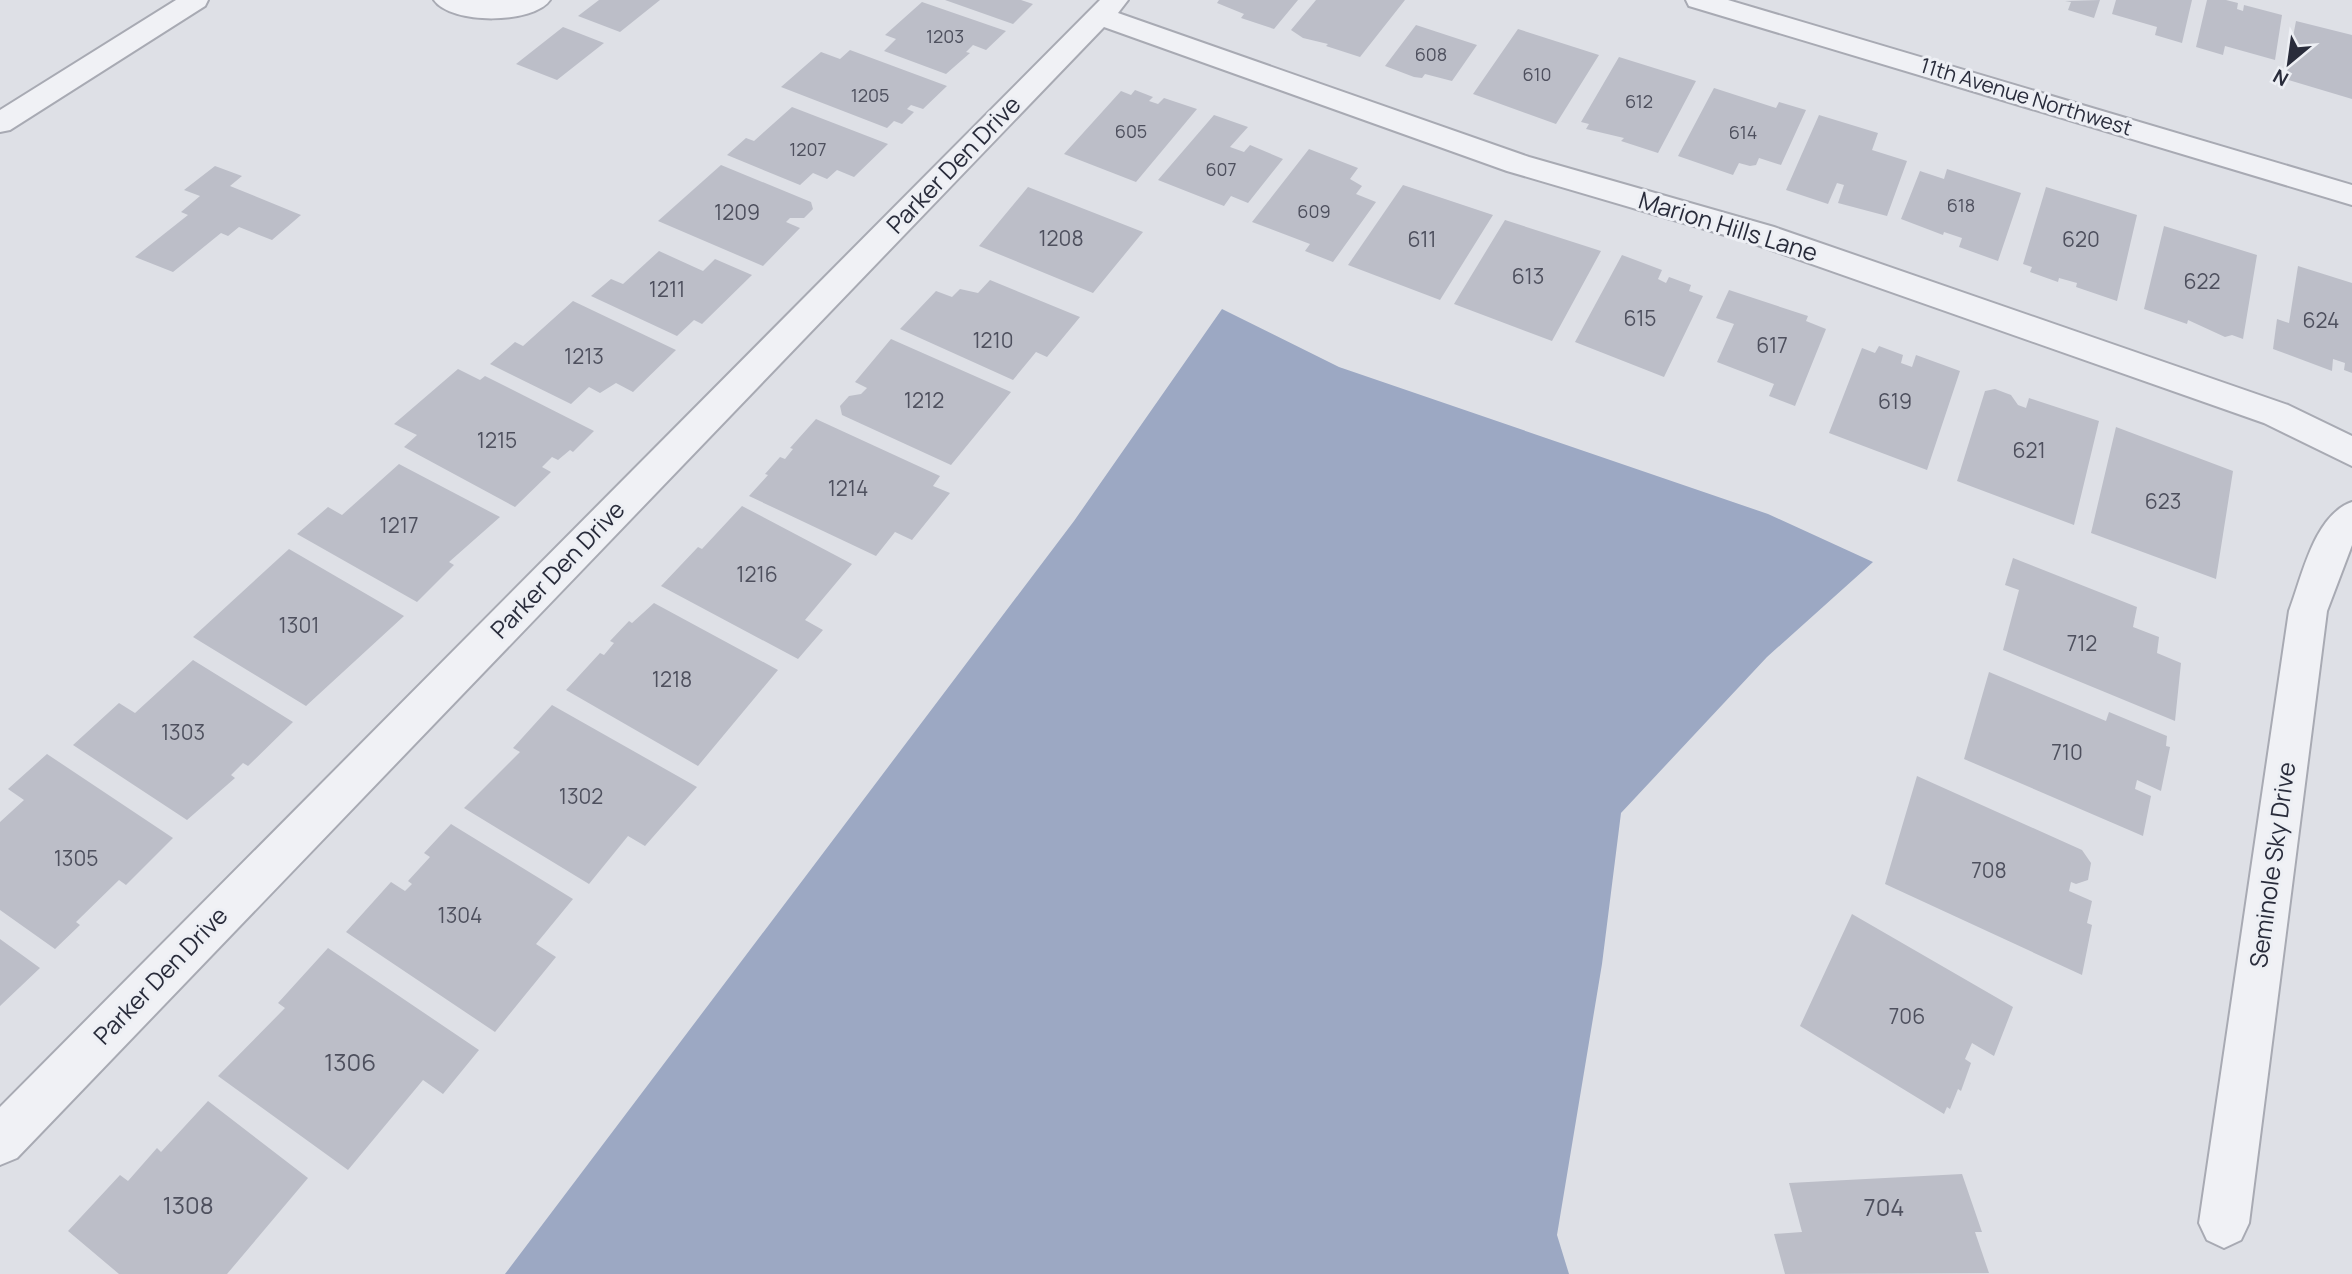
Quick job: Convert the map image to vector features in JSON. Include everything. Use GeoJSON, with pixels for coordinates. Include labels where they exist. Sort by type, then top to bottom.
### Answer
{"type":"FeatureCollection","features":[{"type":"Feature","properties":{"kind":"street"},"geometry":{"type":"LineString","coordinates":[[0,123],[195,0]]}},
{"type":"Feature","properties":{"kind":"street"},"geometry":{"type":"LineString","coordinates":[[447,0],[476,10],[500,11],[537,0]]}},
{"type":"Feature","properties":{"kind":"street","name":"11th Avenue Northwest"},"geometry":{"type":"LineString","coordinates":[[1699,0],[2352,195]]}},
{"type":"Feature","properties":{"kind":"street","name":"Marion Hills Lane"},"geometry":{"type":"LineString","coordinates":[[1107,8],[1518,164],[1762,235],[2276,414],[2352,452]]}},
{"type":"Feature","properties":{"kind":"street","name":"Parker Den Drive"},"geometry":{"type":"LineString","coordinates":[[0,1141],[1107,8]]}},
{"type":"Feature","properties":{"kind":"street","name":"Seminole Sky Drive"},"geometry":{"type":"LineString","coordinates":[[2224,1223],[2308,611],[2336,538],[2352,517]]}},
{"type":"Feature","properties":{"kind":"water"},"geometry":{"type":"Polygon","coordinates":[[[1222,309],[1339,367],[1768,514],[1873,562],[1767,657],[1621,813],[1602,964],[1557,1235],[1569,1274],[505,1274],[1074,521],[1222,309]]]}},
{"type":"Feature","properties":{"kind":"building"},"geometry":{"type":"Polygon","coordinates":[[[599,0],[660,0],[620,32],[578,16],[599,0]]]}},
{"type":"Feature","properties":{"kind":"building"},"geometry":{"type":"Polygon","coordinates":[[[945,0],[1021,0],[1033,4],[1013,24],[945,0]]]}},
{"type":"Feature","properties":{"kind":"building"},"geometry":{"type":"Polygon","coordinates":[[[1219,0],[1298,0],[1274,29],[1241,18],[1244,14],[1217,3],[1219,0]]]}},
{"type":"Feature","properties":{"kind":"building"},"geometry":{"type":"Polygon","coordinates":[[[1316,0],[1405,0],[1360,57],[1326,46],[1328,44],[1303,38],[1291,30],[1316,0]]]}},
{"type":"Feature","properties":{"kind":"building"},"geometry":{"type":"Polygon","coordinates":[[[2100,0],[2094,18],[2068,10],[2071,2],[2065,1],[2100,0]]]}},
{"type":"Feature","properties":{"kind":"building"},"geometry":{"type":"Polygon","coordinates":[[[2116,0],[2192,0],[2182,43],[2155,35],[2157,27],[2112,14],[2116,0]]]}},
{"type":"Feature","properties":{"kind":"building"},"geometry":{"type":"Polygon","coordinates":[[[2207,0],[2238,3],[2237,9],[2243,11],[2244,5],[2282,15],[2275,60],[2225,46],[2223,55],[2196,47],[2207,0]]]}},
{"type":"Feature","properties":{"kind":"building"},"geometry":{"type":"Polygon","coordinates":[[[922,2],[1006,31],[986,50],[973,45],[966,52],[970,53],[946,74],[884,51],[896,39],[885,35],[922,2]]]}},
{"type":"Feature","properties":{"kind":"building"},"geometry":{"type":"Polygon","coordinates":[[[2296,21],[2352,35],[2352,99],[2285,79],[2296,21]]]}},
{"type":"Feature","properties":{"kind":"building"},"geometry":{"type":"Polygon","coordinates":[[[1416,25],[1477,45],[1452,81],[1425,74],[1422,78],[1414,77],[1385,66],[1416,25]]]}},
{"type":"Feature","properties":{"kind":"building"},"geometry":{"type":"Polygon","coordinates":[[[563,27],[604,43],[557,80],[516,64],[563,27]]]}},
{"type":"Feature","properties":{"kind":"building"},"geometry":{"type":"Polygon","coordinates":[[[1518,29],[1599,55],[1556,124],[1473,94],[1518,29]]]}},
{"type":"Feature","properties":{"kind":"building"},"geometry":{"type":"Polygon","coordinates":[[[850,50],[947,86],[923,109],[911,105],[907,109],[914,112],[902,124],[894,121],[887,128],[781,87],[821,52],[840,59],[850,50]]]}},
{"type":"Feature","properties":{"kind":"building"},"geometry":{"type":"Polygon","coordinates":[[[1619,57],[1696,81],[1658,153],[1621,141],[1624,138],[1586,129],[1589,124],[1581,122],[1619,57]]]}},
{"type":"Feature","properties":{"kind":"building"},"geometry":{"type":"Polygon","coordinates":[[[1714,88],[1776,108],[1779,102],[1806,110],[1781,165],[1759,158],[1756,165],[1739,163],[1733,175],[1678,156],[1714,88]]]}},
{"type":"Feature","properties":{"kind":"building"},"geometry":{"type":"Polygon","coordinates":[[[1135,90],[1153,97],[1149,101],[1158,104],[1164,98],[1197,109],[1136,182],[1064,154],[1121,91],[1131,95],[1135,90]]]}},
{"type":"Feature","properties":{"kind":"building"},"geometry":{"type":"Polygon","coordinates":[[[792,107],[888,144],[854,177],[837,170],[827,179],[813,173],[800,185],[727,155],[746,138],[754,141],[792,107]]]}},
{"type":"Feature","properties":{"kind":"building"},"geometry":{"type":"Polygon","coordinates":[[[1214,115],[1248,127],[1230,147],[1244,152],[1250,145],[1283,159],[1248,203],[1231,196],[1224,206],[1158,180],[1214,115]]]}},
{"type":"Feature","properties":{"kind":"building"},"geometry":{"type":"Polygon","coordinates":[[[1819,115],[1878,133],[1872,150],[1907,161],[1887,216],[1838,203],[1844,185],[1837,183],[1828,204],[1786,190],[1819,115]]]}},
{"type":"Feature","properties":{"kind":"building"},"geometry":{"type":"Polygon","coordinates":[[[1309,149],[1358,168],[1350,179],[1362,186],[1356,194],[1376,202],[1333,262],[1305,251],[1310,244],[1252,222],[1309,149]]]}},
{"type":"Feature","properties":{"kind":"building"},"geometry":{"type":"Polygon","coordinates":[[[721,165],[811,202],[813,209],[804,218],[790,218],[786,222],[800,228],[763,266],[658,221],[721,165]]]}},
{"type":"Feature","properties":{"kind":"building"},"geometry":{"type":"Polygon","coordinates":[[[215,166],[242,176],[230,186],[301,215],[272,240],[239,227],[228,236],[221,233],[173,272],[135,257],[188,215],[181,212],[200,196],[184,190],[215,166]]]}},
{"type":"Feature","properties":{"kind":"building"},"geometry":{"type":"Polygon","coordinates":[[[1947,169],[2021,193],[1998,261],[1959,247],[1962,238],[1944,232],[1943,235],[1901,219],[1920,171],[1944,179],[1947,169]]]}},
{"type":"Feature","properties":{"kind":"building"},"geometry":{"type":"Polygon","coordinates":[[[1403,185],[1493,215],[1440,300],[1348,265],[1403,185]]]}},
{"type":"Feature","properties":{"kind":"building"},"geometry":{"type":"Polygon","coordinates":[[[1028,187],[1143,232],[1093,293],[979,246],[1028,187]]]}},
{"type":"Feature","properties":{"kind":"building"},"geometry":{"type":"Polygon","coordinates":[[[2046,187],[2137,215],[2117,301],[2076,287],[2077,283],[2059,278],[2058,282],[2030,272],[2032,267],[2023,264],[2046,187]]]}},
{"type":"Feature","properties":{"kind":"building"},"geometry":{"type":"Polygon","coordinates":[[[1505,220],[1601,251],[1552,341],[1454,304],[1505,220]]]}},
{"type":"Feature","properties":{"kind":"building"},"geometry":{"type":"Polygon","coordinates":[[[2164,226],[2257,255],[2243,339],[2232,335],[2225,337],[2188,320],[2187,324],[2144,309],[2164,226]]]}},
{"type":"Feature","properties":{"kind":"building"},"geometry":{"type":"Polygon","coordinates":[[[659,251],[703,271],[715,259],[752,275],[702,324],[694,320],[677,336],[591,296],[611,279],[623,284],[659,251]]]}},
{"type":"Feature","properties":{"kind":"building"},"geometry":{"type":"Polygon","coordinates":[[[1622,255],[1662,270],[1658,279],[1666,283],[1669,277],[1691,285],[1689,291],[1703,296],[1664,377],[1575,342],[1622,255]]]}},
{"type":"Feature","properties":{"kind":"building"},"geometry":{"type":"Polygon","coordinates":[[[2298,266],[2352,283],[2352,373],[2344,370],[2345,363],[2333,359],[2332,371],[2273,349],[2277,319],[2289,323],[2298,266]]]}},
{"type":"Feature","properties":{"kind":"building"},"geometry":{"type":"Polygon","coordinates":[[[990,280],[1080,317],[1047,357],[1036,352],[1013,380],[900,329],[936,291],[952,297],[960,289],[978,293],[990,280]]]}},
{"type":"Feature","properties":{"kind":"building"},"geometry":{"type":"Polygon","coordinates":[[[1729,290],[1808,316],[1806,321],[1826,329],[1795,406],[1769,396],[1774,384],[1717,362],[1734,324],[1716,318],[1729,290]]]}},
{"type":"Feature","properties":{"kind":"building"},"geometry":{"type":"Polygon","coordinates":[[[573,301],[676,350],[633,392],[616,383],[600,393],[589,387],[571,404],[490,364],[515,342],[523,346],[573,301]]]}},
{"type":"Feature","properties":{"kind":"building"},"geometry":{"type":"Polygon","coordinates":[[[891,339],[1011,392],[951,465],[842,415],[840,406],[849,396],[861,394],[867,388],[855,382],[891,339]]]}},
{"type":"Feature","properties":{"kind":"building"},"geometry":{"type":"Polygon","coordinates":[[[1879,346],[1903,355],[1901,363],[1912,367],[1916,355],[1960,371],[1927,470],[1829,433],[1862,348],[1875,353],[1879,346]]]}},
{"type":"Feature","properties":{"kind":"building"},"geometry":{"type":"Polygon","coordinates":[[[458,369],[480,380],[485,376],[594,431],[573,452],[570,450],[558,460],[552,457],[542,467],[551,472],[515,507],[404,447],[417,435],[394,424],[458,369]]]}},
{"type":"Feature","properties":{"kind":"building"},"geometry":{"type":"Polygon","coordinates":[[[1995,389],[2011,395],[2018,405],[2026,408],[2029,398],[2099,421],[2074,525],[1957,481],[1985,391],[1995,389]]]}},
{"type":"Feature","properties":{"kind":"building"},"geometry":{"type":"Polygon","coordinates":[[[816,419],[940,476],[933,486],[950,493],[912,540],[895,532],[876,556],[749,496],[780,457],[785,459],[793,449],[790,448],[816,419]]]}},
{"type":"Feature","properties":{"kind":"building"},"geometry":{"type":"Polygon","coordinates":[[[2116,427],[2233,471],[2216,579],[2091,533],[2116,427]]]}},
{"type":"Feature","properties":{"kind":"building"},"geometry":{"type":"Polygon","coordinates":[[[399,464],[500,517],[449,562],[454,565],[417,602],[297,534],[328,507],[342,515],[399,464]]]}},
{"type":"Feature","properties":{"kind":"building"},"geometry":{"type":"Polygon","coordinates":[[[742,506],[852,564],[805,620],[823,630],[798,659],[661,586],[698,547],[702,549],[742,506]]]}},
{"type":"Feature","properties":{"kind":"building"},"geometry":{"type":"Polygon","coordinates":[[[289,549],[404,616],[306,706],[193,637],[289,549]]]}},
{"type":"Feature","properties":{"kind":"building"},"geometry":{"type":"Polygon","coordinates":[[[2013,558],[2137,607],[2133,627],[2159,637],[2157,653],[2181,663],[2175,721],[2003,650],[2019,590],[2005,585],[2013,558]]]}},
{"type":"Feature","properties":{"kind":"building"},"geometry":{"type":"Polygon","coordinates":[[[654,603],[778,670],[698,766],[566,690],[600,653],[604,655],[614,643],[610,641],[629,621],[632,623],[654,603]]]}},
{"type":"Feature","properties":{"kind":"building"},"geometry":{"type":"Polygon","coordinates":[[[193,660],[293,722],[248,766],[243,763],[231,775],[235,778],[187,820],[73,745],[119,703],[135,713],[193,660]]]}},
{"type":"Feature","properties":{"kind":"building"},"geometry":{"type":"Polygon","coordinates":[[[1989,672],[2106,721],[2109,712],[2167,736],[2166,746],[2170,747],[2161,791],[2137,780],[2135,789],[2151,796],[2143,836],[1964,759],[1989,672]]]}},
{"type":"Feature","properties":{"kind":"building"},"geometry":{"type":"Polygon","coordinates":[[[552,705],[697,787],[645,846],[628,836],[589,884],[464,808],[520,752],[513,748],[552,705]]]}},
{"type":"Feature","properties":{"kind":"building"},"geometry":{"type":"Polygon","coordinates":[[[47,754],[173,838],[126,885],[119,880],[76,922],[80,925],[55,949],[0,910],[0,822],[24,800],[8,789],[47,754]]]}},
{"type":"Feature","properties":{"kind":"building"},"geometry":{"type":"Polygon","coordinates":[[[1917,776],[2082,850],[2091,863],[2088,880],[2076,884],[2071,882],[2069,891],[2092,901],[2087,923],[2092,925],[2082,975],[1885,884],[1917,776]]]}},
{"type":"Feature","properties":{"kind":"building"},"geometry":{"type":"Polygon","coordinates":[[[451,824],[573,899],[536,944],[556,957],[495,1032],[346,932],[391,882],[405,891],[412,884],[408,881],[430,857],[424,853],[451,824]]]}},
{"type":"Feature","properties":{"kind":"building"},"geometry":{"type":"Polygon","coordinates":[[[1852,914],[2013,1007],[1994,1056],[1972,1043],[1965,1059],[1971,1063],[1961,1091],[1958,1089],[1950,1109],[1947,1107],[1944,1114],[1800,1026],[1852,914]]]}},
{"type":"Feature","properties":{"kind":"building"},"geometry":{"type":"Polygon","coordinates":[[[0,939],[40,968],[0,1006],[0,939]]]}},
{"type":"Feature","properties":{"kind":"building"},"geometry":{"type":"Polygon","coordinates":[[[328,948],[479,1050],[443,1094],[423,1080],[348,1170],[218,1076],[285,1008],[278,1003],[328,948]]]}},
{"type":"Feature","properties":{"kind":"building"},"geometry":{"type":"Polygon","coordinates":[[[208,1101],[308,1178],[227,1274],[119,1274],[68,1231],[120,1175],[128,1181],[157,1148],[161,1152],[208,1101]]]}},
{"type":"Feature","properties":{"kind":"building"},"geometry":{"type":"Polygon","coordinates":[[[1962,1174],[1982,1232],[1975,1232],[1989,1273],[1785,1274],[1774,1234],[1802,1232],[1789,1183],[1962,1174]]]}}]}
